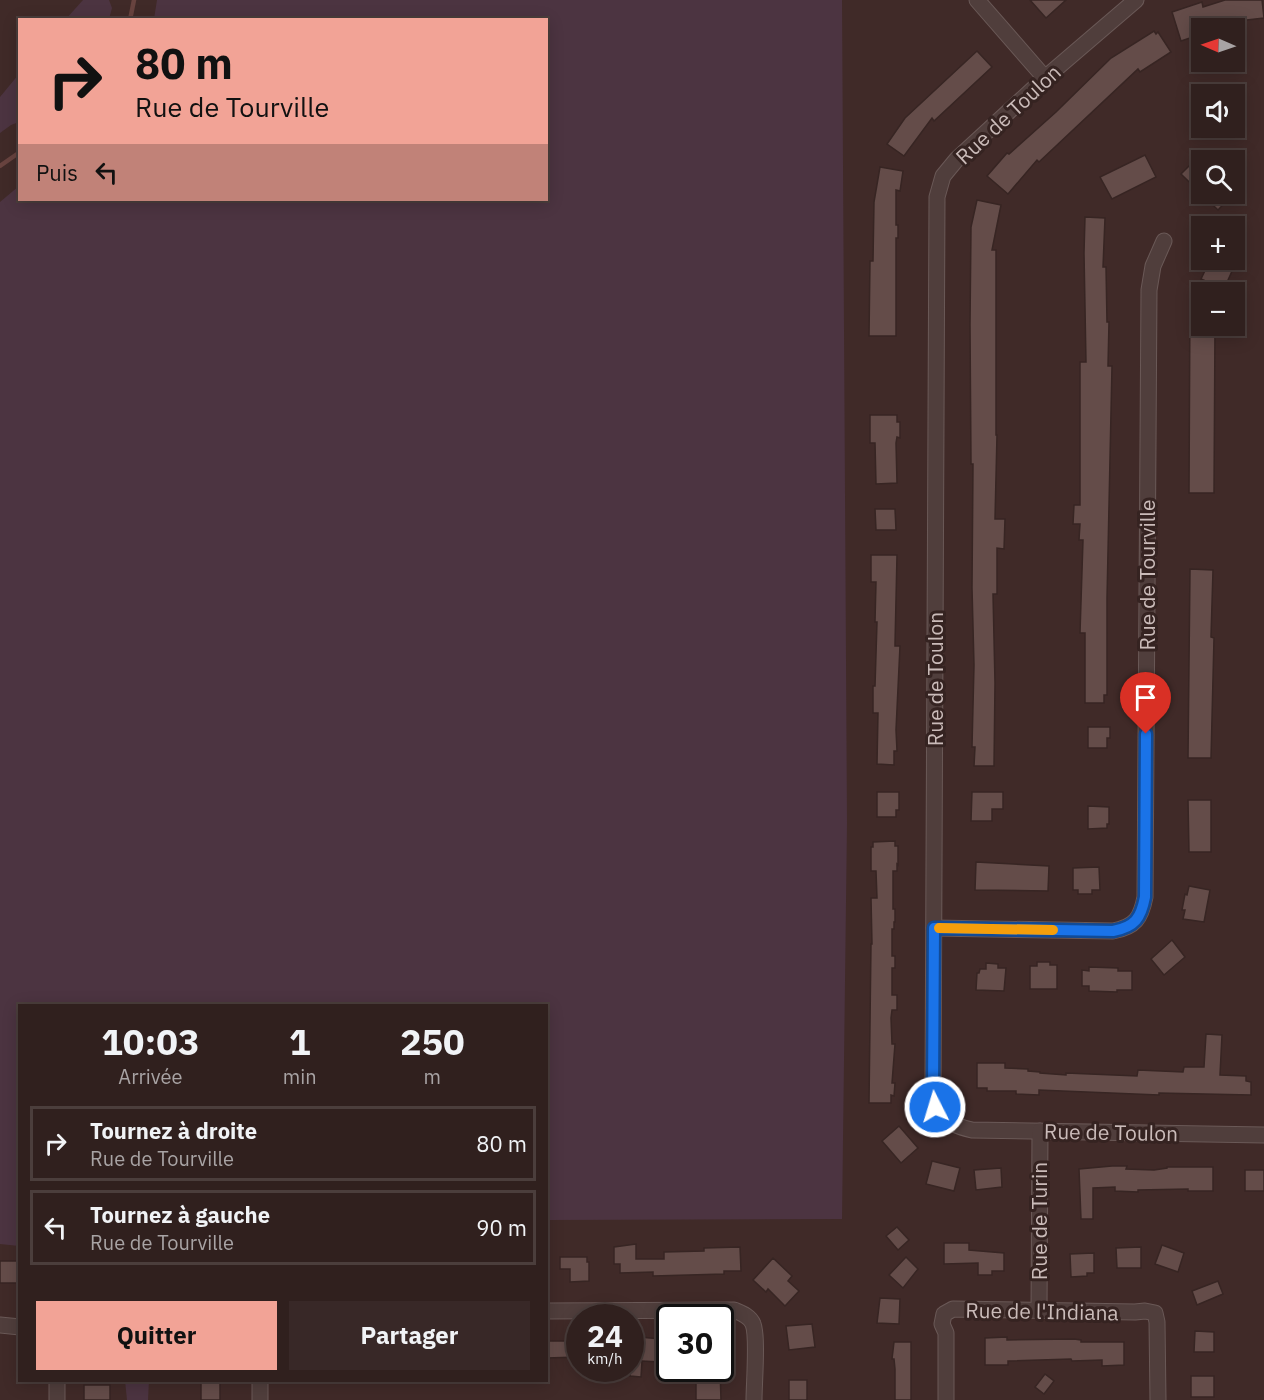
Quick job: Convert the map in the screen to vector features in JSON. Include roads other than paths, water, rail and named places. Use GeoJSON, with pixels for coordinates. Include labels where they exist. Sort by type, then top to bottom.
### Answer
{"type":"FeatureCollection","features":[{"type":"Feature","properties":{"kind":"street"},"geometry":{"type":"LineString","coordinates":[[977,0],[1045,78]]}},
{"type":"Feature","properties":{"kind":"street","name":"Rue de Toulon"},"geometry":{"type":"LineString","coordinates":[[1136,0],[1045,78],[957,159],[943,176],[937,197],[933,1089],[935,1107],[942,1118],[956,1126],[972,1130],[1264,1135]]}},
{"type":"Feature","properties":{"kind":"street","name":"Rue de Tourville"},"geometry":{"type":"LineString","coordinates":[[934,928],[1113,931],[1124,929],[1135,922],[1142,911],[1145,885],[1149,290],[1153,266],[1164,241]]}},
{"type":"Feature","properties":{"kind":"street","name":"Rue de Turin"},"geometry":{"type":"LineString","coordinates":[[1038,1311],[1040,1131]]}},
{"type":"Feature","properties":{"kind":"street","name":"Rue de l'Indiana"},"geometry":{"type":"LineString","coordinates":[[946,1400],[946,1333],[942,1324],[944,1314],[953,1309],[1145,1311],[1155,1313],[1158,1400]]}},
{"type":"Feature","properties":{"kind":"street"},"geometry":{"type":"LineString","coordinates":[[548,1311],[734,1310],[744,1314],[752,1322],[754,1334],[754,1400]]}},
{"type":"Feature","properties":{"kind":"street"},"geometry":{"type":"LineString","coordinates":[[0,1325],[18,1327]]}},
{"type":"Feature","properties":{"kind":"street"},"geometry":{"type":"LineString","coordinates":[[57,1382],[57,1400]]}},
{"type":"Feature","properties":{"kind":"street"},"geometry":{"type":"LineString","coordinates":[[260,1382],[260,1400]]}},
{"type":"Feature","properties":{"kind":"waterway"},"geometry":{"type":"LineString","coordinates":[[130,18],[134,0]]}},
{"type":"Feature","properties":{"kind":"waterway"},"geometry":{"type":"LineString","coordinates":[[0,166],[18,153]]}}]}
